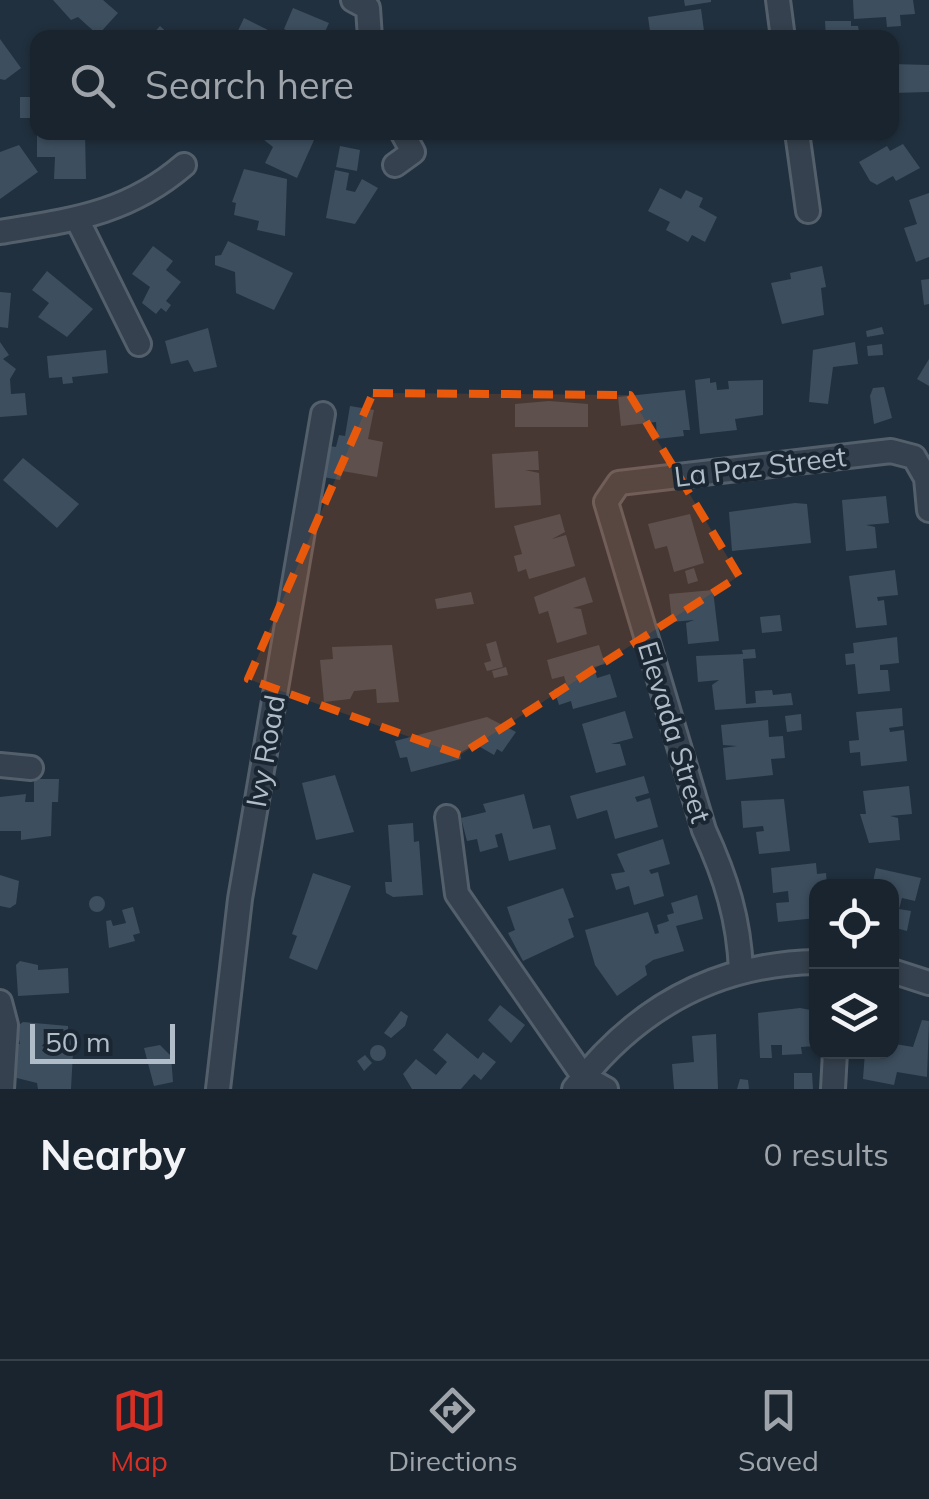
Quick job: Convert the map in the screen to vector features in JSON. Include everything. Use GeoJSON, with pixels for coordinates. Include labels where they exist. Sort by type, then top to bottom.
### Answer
{"type":"FeatureCollection","features":[{"type":"Feature","properties":{"kind":"street"},"geometry":{"type":"LineString","coordinates":[[353,0],[368,8],[369,30]]}},
{"type":"Feature","properties":{"kind":"street"},"geometry":{"type":"LineString","coordinates":[[778,0],[782,30]]}},
{"type":"Feature","properties":{"kind":"street"},"geometry":{"type":"LineString","coordinates":[[395,165],[413,152],[406,140]]}},
{"type":"Feature","properties":{"kind":"street"},"geometry":{"type":"LineString","coordinates":[[797,140],[808,211]]}},
{"type":"Feature","properties":{"kind":"street"},"geometry":{"type":"LineString","coordinates":[[0,232],[97,216],[160,186],[184,165]]}},
{"type":"Feature","properties":{"kind":"street"},"geometry":{"type":"LineString","coordinates":[[77,220],[139,344]]}},
{"type":"Feature","properties":{"kind":"street","name":"Ivy Road"},"geometry":{"type":"LineString","coordinates":[[218,1089],[240,900],[323,414]]}},
{"type":"Feature","properties":{"kind":"street","name":"La Paz Street"},"geometry":{"type":"LineString","coordinates":[[610,493],[619,483],[891,451],[914,457],[926,478],[929,510]]}},
{"type":"Feature","properties":{"kind":"street","name":"Elevada Street"},"geometry":{"type":"LineString","coordinates":[[610,493],[606,502],[698,812],[725,875],[739,926],[741,971]]}},
{"type":"Feature","properties":{"kind":"street"},"geometry":{"type":"LineString","coordinates":[[0,766],[31,768]]}},
{"type":"Feature","properties":{"kind":"street"},"geometry":{"type":"LineString","coordinates":[[447,818],[457,894],[578,1083],[606,1089]]}},
{"type":"Feature","properties":{"kind":"street"},"geometry":{"type":"LineString","coordinates":[[578,1083],[610,1043],[654,1010],[702,985],[741,971],[809,963]]}},
{"type":"Feature","properties":{"kind":"street"},"geometry":{"type":"LineString","coordinates":[[899,973],[929,982]]}},
{"type":"Feature","properties":{"kind":"street"},"geometry":{"type":"LineString","coordinates":[[0,1002],[6,1025],[2,1089]]}},
{"type":"Feature","properties":{"kind":"street"},"geometry":{"type":"LineString","coordinates":[[833,1089],[835,1059]]}},
{"type":"Feature","properties":{"kind":"highlighted area"},"geometry":{"type":"Polygon","coordinates":[[[373,393],[630,395],[739,576],[460,755],[248,679],[373,393]]]}},
{"type":"Feature","properties":{"kind":"building"},"geometry":{"type":"Polygon","coordinates":[[[53,0],[103,0],[118,13],[103,30],[92,30],[78,17],[71,20],[53,0]]]}},
{"type":"Feature","properties":{"kind":"building"},"geometry":{"type":"Polygon","coordinates":[[[684,0],[711,0],[711,2],[685,6],[684,0]]]}},
{"type":"Feature","properties":{"kind":"building"},"geometry":{"type":"Polygon","coordinates":[[[853,0],[913,0],[915,14],[900,15],[901,26],[887,27],[886,17],[854,19],[853,0]]]}},
{"type":"Feature","properties":{"kind":"building"},"geometry":{"type":"Polygon","coordinates":[[[293,8],[329,23],[326,30],[284,29],[293,8]]]}},
{"type":"Feature","properties":{"kind":"building"},"geometry":{"type":"Polygon","coordinates":[[[701,9],[704,30],[650,30],[648,17],[701,9]]]}},
{"type":"Feature","properties":{"kind":"building"},"geometry":{"type":"Polygon","coordinates":[[[244,18],[268,30],[238,30],[244,18]]]}},
{"type":"Feature","properties":{"kind":"building"},"geometry":{"type":"Polygon","coordinates":[[[825,21],[851,21],[851,26],[858,26],[859,30],[826,30],[825,21]]]}},
{"type":"Feature","properties":{"kind":"building"},"geometry":{"type":"Polygon","coordinates":[[[0,39],[21,68],[5,80],[0,79],[0,39]]]}},
{"type":"Feature","properties":{"kind":"building"},"geometry":{"type":"Polygon","coordinates":[[[899,64],[929,65],[929,92],[899,93],[899,64]]]}},
{"type":"Feature","properties":{"kind":"building"},"geometry":{"type":"Polygon","coordinates":[[[20,97],[30,97],[30,118],[20,118],[20,97]]]}},
{"type":"Feature","properties":{"kind":"building"},"geometry":{"type":"Polygon","coordinates":[[[37,140],[85,140],[86,179],[54,179],[55,157],[37,157],[37,140]]]}},
{"type":"Feature","properties":{"kind":"building"},"geometry":{"type":"Polygon","coordinates":[[[264,140],[314,140],[297,178],[265,163],[273,147],[264,140]]]}},
{"type":"Feature","properties":{"kind":"building"},"geometry":{"type":"Polygon","coordinates":[[[903,144],[920,168],[896,181],[893,176],[877,185],[870,181],[859,162],[887,146],[890,151],[903,144]]]}},
{"type":"Feature","properties":{"kind":"building"},"geometry":{"type":"Polygon","coordinates":[[[19,145],[38,172],[0,199],[0,152],[19,145]]]}},
{"type":"Feature","properties":{"kind":"building"},"geometry":{"type":"Polygon","coordinates":[[[340,146],[360,150],[357,171],[336,167],[340,146]]]}},
{"type":"Feature","properties":{"kind":"building"},"geometry":{"type":"Polygon","coordinates":[[[244,169],[287,179],[285,236],[257,230],[259,221],[234,215],[236,203],[232,202],[244,169]]]}},
{"type":"Feature","properties":{"kind":"building"},"geometry":{"type":"Polygon","coordinates":[[[335,170],[349,173],[346,190],[355,192],[362,179],[378,188],[355,224],[326,218],[335,170]]]}},
{"type":"Feature","properties":{"kind":"building"},"geometry":{"type":"Polygon","coordinates":[[[660,188],[681,199],[686,190],[703,198],[699,207],[717,217],[705,242],[692,235],[688,242],[666,230],[670,222],[648,211],[660,188]]]}},
{"type":"Feature","properties":{"kind":"building"},"geometry":{"type":"Polygon","coordinates":[[[929,193],[929,257],[916,262],[904,228],[917,224],[909,200],[929,193]]]}},
{"type":"Feature","properties":{"kind":"building"},"geometry":{"type":"Polygon","coordinates":[[[228,241],[293,273],[274,310],[236,293],[235,272],[215,265],[215,256],[221,255],[228,241]]]}},
{"type":"Feature","properties":{"kind":"building"},"geometry":{"type":"Polygon","coordinates":[[[153,246],[173,261],[166,270],[181,282],[166,301],[171,305],[166,312],[161,308],[156,314],[142,303],[150,287],[132,274],[153,246]]]}},
{"type":"Feature","properties":{"kind":"building"},"geometry":{"type":"Polygon","coordinates":[[[822,266],[826,287],[821,288],[824,315],[782,324],[771,283],[791,279],[790,273],[822,266]]]}},
{"type":"Feature","properties":{"kind":"building"},"geometry":{"type":"Polygon","coordinates":[[[47,271],[93,309],[67,337],[38,317],[49,303],[32,290],[47,271]]]}},
{"type":"Feature","properties":{"kind":"building"},"geometry":{"type":"Polygon","coordinates":[[[929,279],[929,304],[924,305],[921,280],[929,279]]]}},
{"type":"Feature","properties":{"kind":"building"},"geometry":{"type":"Polygon","coordinates":[[[0,292],[11,293],[8,328],[0,327],[0,292]]]}},
{"type":"Feature","properties":{"kind":"building"},"geometry":{"type":"Polygon","coordinates":[[[882,327],[884,334],[867,337],[866,331],[882,327]]]}},
{"type":"Feature","properties":{"kind":"building"},"geometry":{"type":"Polygon","coordinates":[[[208,328],[217,367],[194,372],[188,360],[171,364],[165,341],[208,328]]]}},
{"type":"Feature","properties":{"kind":"building"},"geometry":{"type":"Polygon","coordinates":[[[0,342],[9,355],[3,359],[16,369],[10,379],[11,394],[25,393],[27,415],[0,417],[0,342]]]}},
{"type":"Feature","properties":{"kind":"building"},"geometry":{"type":"Polygon","coordinates":[[[855,342],[858,364],[833,367],[828,404],[809,402],[813,350],[855,342]]]}},
{"type":"Feature","properties":{"kind":"building"},"geometry":{"type":"Polygon","coordinates":[[[882,344],[883,355],[868,356],[867,346],[882,344]]]}},
{"type":"Feature","properties":{"kind":"building"},"geometry":{"type":"Polygon","coordinates":[[[106,350],[108,373],[72,377],[73,383],[63,384],[62,377],[49,378],[47,356],[106,350]]]}},
{"type":"Feature","properties":{"kind":"building"},"geometry":{"type":"Polygon","coordinates":[[[929,359],[929,386],[917,379],[929,359]]]}},
{"type":"Feature","properties":{"kind":"building"},"geometry":{"type":"Polygon","coordinates":[[[710,378],[710,383],[716,382],[717,390],[729,389],[728,381],[763,380],[763,415],[735,419],[737,430],[700,434],[695,380],[710,378]]]}},
{"type":"Feature","properties":{"kind":"building"},"geometry":{"type":"Polygon","coordinates":[[[884,387],[892,418],[874,424],[870,396],[873,388],[884,387]]]}},
{"type":"Feature","properties":{"kind":"building"},"geometry":{"type":"Polygon","coordinates":[[[685,390],[690,430],[683,430],[684,436],[657,439],[656,422],[621,426],[618,397],[685,390]]]}},
{"type":"Feature","properties":{"kind":"building"},"geometry":{"type":"Polygon","coordinates":[[[515,404],[588,404],[588,427],[515,427],[515,404]]]}},
{"type":"Feature","properties":{"kind":"building"},"geometry":{"type":"Polygon","coordinates":[[[350,406],[374,410],[368,439],[383,442],[377,477],[342,471],[340,480],[323,477],[329,446],[336,447],[339,435],[345,436],[350,406]]]}},
{"type":"Feature","properties":{"kind":"building"},"geometry":{"type":"Polygon","coordinates":[[[538,451],[539,470],[525,470],[539,473],[541,505],[495,508],[492,454],[538,451]]]}},
{"type":"Feature","properties":{"kind":"building"},"geometry":{"type":"Polygon","coordinates":[[[23,458],[79,504],[57,528],[3,480],[23,458]]]}},
{"type":"Feature","properties":{"kind":"building"},"geometry":{"type":"Polygon","coordinates":[[[886,496],[889,523],[866,525],[875,527],[877,548],[846,551],[842,500],[886,496]]]}},
{"type":"Feature","properties":{"kind":"building"},"geometry":{"type":"Polygon","coordinates":[[[807,504],[811,543],[732,551],[729,512],[807,504]]]}},
{"type":"Feature","properties":{"kind":"building"},"geometry":{"type":"Polygon","coordinates":[[[560,514],[565,532],[552,539],[566,535],[575,566],[529,579],[526,569],[518,572],[514,556],[522,554],[514,526],[560,514]]]}},
{"type":"Feature","properties":{"kind":"building"},"geometry":{"type":"Polygon","coordinates":[[[690,514],[704,563],[674,572],[667,546],[655,549],[648,524],[690,514]]]}},
{"type":"Feature","properties":{"kind":"building"},"geometry":{"type":"Polygon","coordinates":[[[694,568],[698,581],[688,584],[685,571],[694,568]]]}},
{"type":"Feature","properties":{"kind":"building"},"geometry":{"type":"Polygon","coordinates":[[[895,570],[898,595],[877,597],[878,601],[884,600],[887,625],[856,628],[849,576],[895,570]]]}},
{"type":"Feature","properties":{"kind":"building"},"geometry":{"type":"Polygon","coordinates":[[[585,577],[593,602],[573,608],[581,609],[587,634],[557,643],[548,611],[539,614],[534,597],[585,577]]]}},
{"type":"Feature","properties":{"kind":"building"},"geometry":{"type":"Polygon","coordinates":[[[713,590],[719,641],[688,644],[686,623],[694,620],[672,622],[669,594],[713,590]]]}},
{"type":"Feature","properties":{"kind":"building"},"geometry":{"type":"Polygon","coordinates":[[[471,592],[474,604],[437,609],[435,599],[471,592]]]}},
{"type":"Feature","properties":{"kind":"building"},"geometry":{"type":"Polygon","coordinates":[[[780,615],[782,631],[762,633],[760,617],[780,615]]]}},
{"type":"Feature","properties":{"kind":"building"},"geometry":{"type":"Polygon","coordinates":[[[897,637],[899,663],[880,665],[880,670],[888,670],[890,691],[858,694],[855,664],[846,665],[845,654],[854,653],[853,643],[897,637]]]}},
{"type":"Feature","properties":{"kind":"building"},"geometry":{"type":"Polygon","coordinates":[[[496,641],[503,667],[487,671],[484,663],[491,661],[486,644],[496,641]]]}},
{"type":"Feature","properties":{"kind":"building"},"geometry":{"type":"Polygon","coordinates":[[[392,645],[399,702],[377,703],[376,689],[354,691],[350,699],[324,702],[320,660],[333,659],[332,647],[392,645]]]}},
{"type":"Feature","properties":{"kind":"building"},"geometry":{"type":"Polygon","coordinates":[[[599,645],[605,664],[594,667],[597,678],[610,674],[617,697],[573,709],[571,701],[559,705],[554,689],[567,686],[564,676],[552,679],[547,660],[599,645]]]}},
{"type":"Feature","properties":{"kind":"building"},"geometry":{"type":"Polygon","coordinates":[[[755,649],[756,658],[743,659],[746,704],[756,703],[755,691],[772,690],[773,695],[791,693],[793,705],[715,710],[712,685],[719,680],[698,682],[696,656],[743,654],[742,650],[755,649]]]}},
{"type":"Feature","properties":{"kind":"building"},"geometry":{"type":"Polygon","coordinates":[[[506,667],[508,675],[494,678],[492,671],[506,667]]]}},
{"type":"Feature","properties":{"kind":"building"},"geometry":{"type":"Polygon","coordinates":[[[902,708],[903,726],[889,728],[890,732],[904,730],[907,761],[861,766],[860,752],[850,753],[849,741],[859,740],[856,712],[902,708]]]}},
{"type":"Feature","properties":{"kind":"building"},"geometry":{"type":"Polygon","coordinates":[[[625,711],[633,738],[611,744],[620,744],[626,765],[596,773],[582,724],[625,711]]]}},
{"type":"Feature","properties":{"kind":"building"},"geometry":{"type":"Polygon","coordinates":[[[801,714],[802,730],[787,732],[785,716],[801,714]]]}},
{"type":"Feature","properties":{"kind":"building"},"geometry":{"type":"Polygon","coordinates":[[[487,717],[516,732],[502,752],[497,749],[494,755],[475,744],[460,753],[461,759],[411,772],[407,757],[400,758],[395,741],[487,717]]]}},
{"type":"Feature","properties":{"kind":"building"},"geometry":{"type":"Polygon","coordinates":[[[768,720],[769,737],[783,736],[785,758],[771,759],[773,775],[726,780],[723,748],[737,746],[723,745],[721,725],[768,720]]]}},
{"type":"Feature","properties":{"kind":"building"},"geometry":{"type":"Polygon","coordinates":[[[335,775],[354,832],[316,840],[302,783],[335,775]]]}},
{"type":"Feature","properties":{"kind":"building"},"geometry":{"type":"Polygon","coordinates":[[[644,776],[649,793],[635,797],[637,802],[650,798],[658,827],[615,839],[607,810],[577,819],[570,796],[644,776]]]}},
{"type":"Feature","properties":{"kind":"building"},"geometry":{"type":"Polygon","coordinates":[[[34,779],[59,779],[58,802],[52,802],[51,836],[21,840],[21,831],[0,831],[0,797],[26,794],[25,802],[34,802],[34,779]]]}},
{"type":"Feature","properties":{"kind":"building"},"geometry":{"type":"Polygon","coordinates":[[[909,786],[912,814],[890,816],[898,818],[900,840],[869,843],[860,814],[866,814],[863,791],[909,786]]]}},
{"type":"Feature","properties":{"kind":"building"},"geometry":{"type":"Polygon","coordinates":[[[524,794],[533,829],[550,825],[556,849],[509,861],[502,833],[495,835],[498,847],[480,852],[477,839],[467,841],[461,818],[486,812],[483,804],[524,794]]]}},
{"type":"Feature","properties":{"kind":"building"},"geometry":{"type":"Polygon","coordinates":[[[784,799],[790,851],[759,854],[756,832],[764,831],[763,826],[743,828],[741,801],[784,799]]]}},
{"type":"Feature","properties":{"kind":"building"},"geometry":{"type":"Polygon","coordinates":[[[413,823],[414,842],[419,841],[423,895],[393,897],[386,893],[385,882],[392,882],[388,825],[413,823]]]}},
{"type":"Feature","properties":{"kind":"building"},"geometry":{"type":"Polygon","coordinates":[[[663,839],[670,864],[649,870],[651,874],[658,872],[664,896],[634,905],[629,886],[616,890],[611,874],[625,872],[617,854],[663,839]]]}},
{"type":"Feature","properties":{"kind":"building"},"geometry":{"type":"Polygon","coordinates":[[[816,863],[817,874],[826,873],[826,879],[809,879],[809,919],[778,922],[776,903],[789,902],[788,891],[773,893],[771,868],[816,863]]]}},
{"type":"Feature","properties":{"kind":"building"},"geometry":{"type":"Polygon","coordinates":[[[876,868],[921,878],[915,901],[902,898],[899,909],[899,879],[874,879],[876,868]]]}},
{"type":"Feature","properties":{"kind":"building"},"geometry":{"type":"Polygon","coordinates":[[[313,873],[351,886],[317,970],[289,958],[297,936],[292,934],[313,873]]]}},
{"type":"Feature","properties":{"kind":"building"},"geometry":{"type":"Polygon","coordinates":[[[0,875],[19,881],[16,904],[10,908],[0,906],[0,875]]]}},
{"type":"Feature","properties":{"kind":"building"},"geometry":{"type":"Polygon","coordinates":[[[563,888],[574,917],[568,919],[574,937],[523,961],[508,933],[515,930],[507,907],[563,888]]]}},
{"type":"Feature","properties":{"kind":"building"},"geometry":{"type":"Polygon","coordinates":[[[697,895],[703,919],[676,926],[684,951],[653,960],[645,966],[647,975],[617,996],[595,965],[585,930],[648,912],[655,934],[659,933],[657,925],[669,921],[667,915],[674,913],[671,903],[697,895]]]}},
{"type":"Feature","properties":{"kind":"building"},"geometry":{"type":"Polygon","coordinates":[[[97,896],[105,904],[97,912],[89,904],[97,896]]]}},
{"type":"Feature","properties":{"kind":"building"},"geometry":{"type":"Polygon","coordinates":[[[133,907],[140,933],[133,935],[135,941],[109,948],[106,921],[111,920],[113,926],[126,923],[122,910],[133,907]]]}},
{"type":"Feature","properties":{"kind":"building"},"geometry":{"type":"Polygon","coordinates":[[[899,909],[911,911],[907,931],[899,929],[899,909]]]}},
{"type":"Feature","properties":{"kind":"building"},"geometry":{"type":"Polygon","coordinates":[[[20,961],[38,965],[38,970],[68,968],[69,993],[18,996],[16,965],[20,961]]]}},
{"type":"Feature","properties":{"kind":"building"},"geometry":{"type":"Polygon","coordinates":[[[500,1005],[525,1025],[511,1043],[488,1020],[500,1005]]]}},
{"type":"Feature","properties":{"kind":"building"},"geometry":{"type":"Polygon","coordinates":[[[809,1010],[809,1046],[801,1047],[802,1054],[782,1055],[782,1045],[771,1045],[772,1058],[760,1058],[758,1013],[809,1010]]]}},
{"type":"Feature","properties":{"kind":"building"},"geometry":{"type":"Polygon","coordinates":[[[401,1011],[408,1016],[405,1026],[391,1038],[384,1033],[401,1011]]]}},
{"type":"Feature","properties":{"kind":"building"},"geometry":{"type":"Polygon","coordinates":[[[922,1020],[929,1021],[927,1077],[897,1072],[894,1085],[863,1079],[864,1059],[899,1059],[899,1045],[913,1047],[922,1020]]]}},
{"type":"Feature","properties":{"kind":"building"},"geometry":{"type":"Polygon","coordinates":[[[23,1022],[68,1026],[68,1035],[74,1034],[71,1089],[38,1089],[37,1083],[13,1077],[13,1044],[20,1044],[16,1027],[23,1022]]]}},
{"type":"Feature","properties":{"kind":"building"},"geometry":{"type":"Polygon","coordinates":[[[447,1033],[478,1059],[483,1052],[496,1062],[481,1080],[474,1074],[461,1089],[412,1089],[403,1074],[416,1059],[436,1075],[447,1062],[433,1050],[447,1033]]]}},
{"type":"Feature","properties":{"kind":"building"},"geometry":{"type":"Polygon","coordinates":[[[716,1034],[718,1089],[674,1089],[672,1064],[694,1062],[692,1036],[716,1034]]]}},
{"type":"Feature","properties":{"kind":"building"},"geometry":{"type":"Polygon","coordinates":[[[160,1045],[171,1056],[173,1082],[154,1086],[144,1048],[160,1045]]]}},
{"type":"Feature","properties":{"kind":"building"},"geometry":{"type":"Polygon","coordinates":[[[378,1045],[386,1053],[378,1061],[370,1053],[378,1045]]]}},
{"type":"Feature","properties":{"kind":"building"},"geometry":{"type":"Polygon","coordinates":[[[365,1055],[372,1063],[364,1071],[357,1061],[365,1055]]]}},
{"type":"Feature","properties":{"kind":"building"},"geometry":{"type":"Polygon","coordinates":[[[794,1073],[812,1073],[813,1089],[794,1089],[794,1073]]]}},
{"type":"Feature","properties":{"kind":"building"},"geometry":{"type":"Polygon","coordinates":[[[740,1079],[748,1080],[749,1089],[737,1089],[740,1079]]]}}]}
